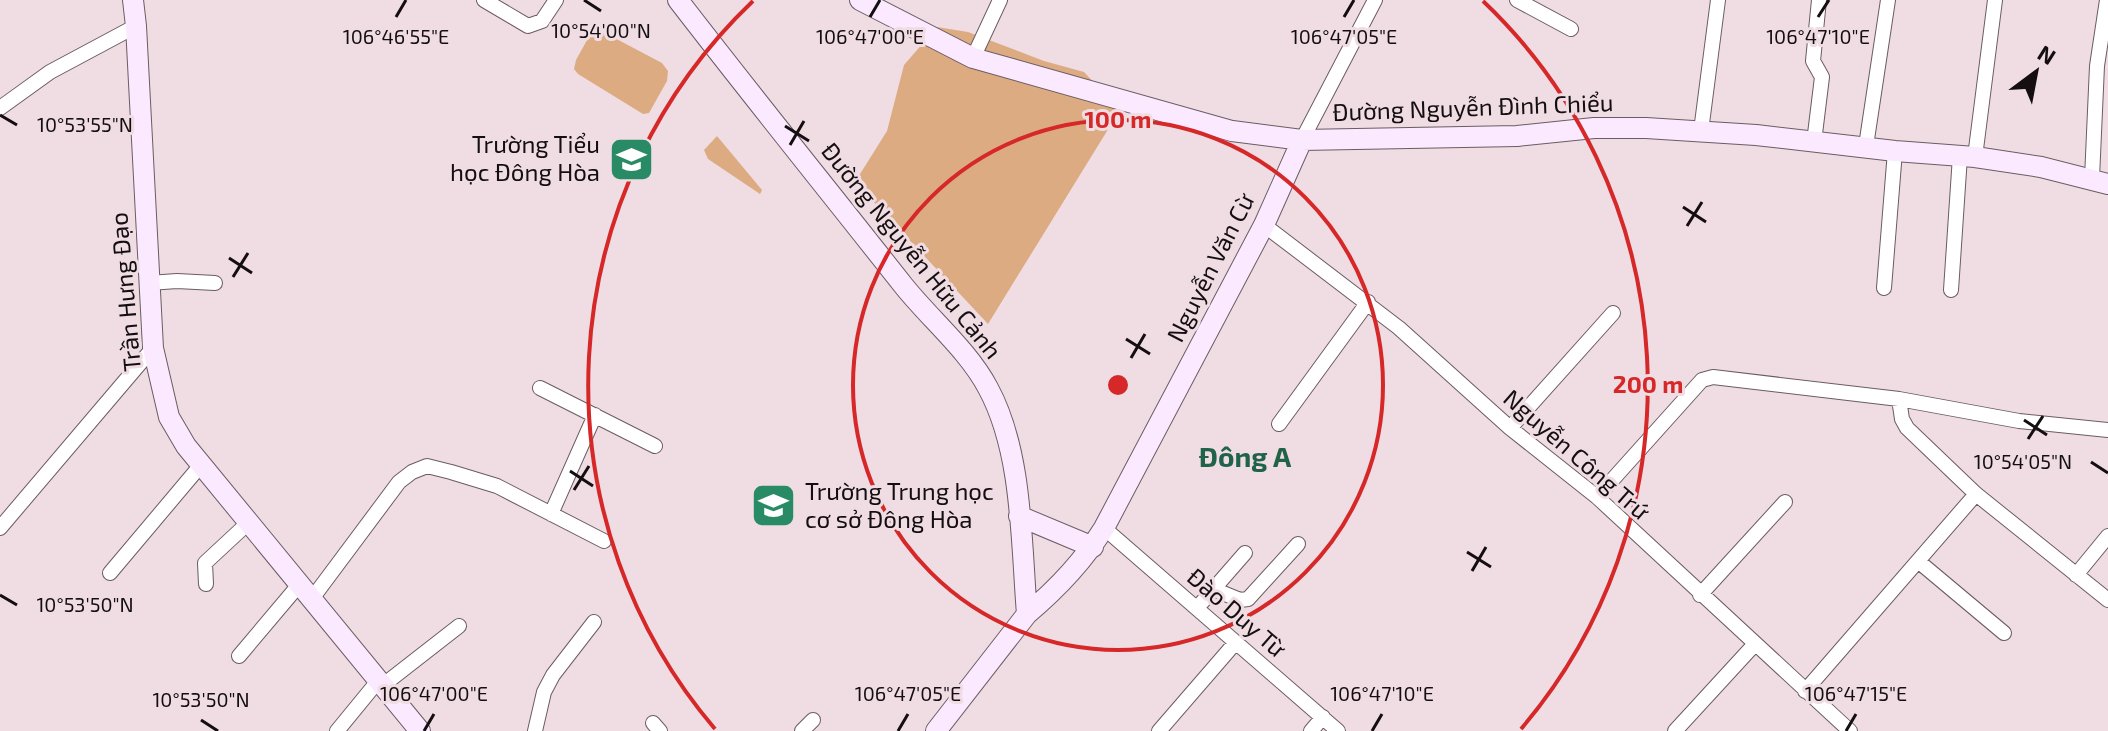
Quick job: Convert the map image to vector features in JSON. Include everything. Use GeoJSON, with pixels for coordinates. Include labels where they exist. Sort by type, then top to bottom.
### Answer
{"type":"FeatureCollection","features":[{"type":"Feature","properties":{"kind":"street","name":"Trần Hưng Đạo"},"geometry":{"type":"LineString","coordinates":[[133,0],[153,348],[169,417],[201,465],[420,731]]}},
{"type":"Feature","properties":{"kind":"street"},"geometry":{"type":"LineString","coordinates":[[484,0],[528,26],[542,21],[556,0]]}},
{"type":"Feature","properties":{"kind":"street","name":"Đường Nguyễn Hữu Cảnh"},"geometry":{"type":"LineString","coordinates":[[678,0],[988,388],[1015,473],[1027,614]]}},
{"type":"Feature","properties":{"kind":"street","name":"Đường Nguyễn Đình Chiểu"},"geometry":{"type":"LineString","coordinates":[[860,0],[973,58],[1232,131],[1302,140],[1517,136],[1594,128],[1701,131],[1968,156],[2100,181]]}},
{"type":"Feature","properties":{"kind":"street"},"geometry":{"type":"LineString","coordinates":[[973,58],[1000,0]]}},
{"type":"Feature","properties":{"kind":"street"},"geometry":{"type":"LineString","coordinates":[[1302,140],[1375,0]]}},
{"type":"Feature","properties":{"kind":"street"},"geometry":{"type":"LineString","coordinates":[[1517,0],[1571,29]]}},
{"type":"Feature","properties":{"kind":"street"},"geometry":{"type":"LineString","coordinates":[[1701,131],[1718,0]]}},
{"type":"Feature","properties":{"kind":"street"},"geometry":{"type":"LineString","coordinates":[[1814,142],[1822,77],[1813,61],[1819,0]]}},
{"type":"Feature","properties":{"kind":"street"},"geometry":{"type":"LineString","coordinates":[[1866,146],[1888,0]]}},
{"type":"Feature","properties":{"kind":"street"},"geometry":{"type":"LineString","coordinates":[[1951,290],[1968,156],[1995,0]]}},
{"type":"Feature","properties":{"kind":"street"},"geometry":{"type":"LineString","coordinates":[[2100,181],[2097,66],[2107,0]]}},
{"type":"Feature","properties":{"kind":"street"},"geometry":{"type":"LineString","coordinates":[[0,108],[50,72],[136,26]]}},
{"type":"Feature","properties":{"kind":"street","name":"Nguyễn Văn Cừ"},"geometry":{"type":"LineString","coordinates":[[1027,614],[1049,596],[1093,547],[1264,225],[1302,140]]}},
{"type":"Feature","properties":{"kind":"street"},"geometry":{"type":"LineString","coordinates":[[1884,288],[1895,151]]}},
{"type":"Feature","properties":{"kind":"street","name":"Nguyễn Công Trứ"},"geometry":{"type":"LineString","coordinates":[[1264,225],[1368,302],[1510,428],[1597,497],[1841,728]]}},
{"type":"Feature","properties":{"kind":"street"},"geometry":{"type":"LineString","coordinates":[[149,283],[215,283]]}},
{"type":"Feature","properties":{"kind":"street"},"geometry":{"type":"LineString","coordinates":[[1279,424],[1368,302]]}},
{"type":"Feature","properties":{"kind":"street"},"geometry":{"type":"LineString","coordinates":[[1510,428],[1613,313]]}},
{"type":"Feature","properties":{"kind":"street"},"geometry":{"type":"LineString","coordinates":[[0,528],[153,348]]}},
{"type":"Feature","properties":{"kind":"street"},"geometry":{"type":"LineString","coordinates":[[1597,497],[1702,380],[1713,377],[1899,399],[2019,421],[2108,430]]}},
{"type":"Feature","properties":{"kind":"street"},"geometry":{"type":"LineString","coordinates":[[540,388],[655,446]]}},
{"type":"Feature","properties":{"kind":"street"},"geometry":{"type":"LineString","coordinates":[[1899,399],[1902,419],[1907,428],[1976,494],[2108,600]]}},
{"type":"Feature","properties":{"kind":"street"},"geometry":{"type":"LineString","coordinates":[[551,514],[595,415]]}},
{"type":"Feature","properties":{"kind":"street"},"geometry":{"type":"LineString","coordinates":[[110,573],[201,465]]}},
{"type":"Feature","properties":{"kind":"street"},"geometry":{"type":"LineString","coordinates":[[239,656],[304,593],[399,482],[427,466],[497,486],[604,541]]}},
{"type":"Feature","properties":{"kind":"street"},"geometry":{"type":"LineString","coordinates":[[1805,691],[1976,494]]}},
{"type":"Feature","properties":{"kind":"street"},"geometry":{"type":"LineString","coordinates":[[1700,595],[1785,502]]}},
{"type":"Feature","properties":{"kind":"street"},"geometry":{"type":"LineString","coordinates":[[1019,516],[1093,547]]}},
{"type":"Feature","properties":{"kind":"street"},"geometry":{"type":"LineString","coordinates":[[206,584],[205,563],[248,523]]}},
{"type":"Feature","properties":{"kind":"street","name":"Đào Duy Từ"},"geometry":{"type":"LineString","coordinates":[[1104,528],[1338,731]]}},
{"type":"Feature","properties":{"kind":"street"},"geometry":{"type":"LineString","coordinates":[[2076,575],[2108,536]]}},
{"type":"Feature","properties":{"kind":"street"},"geometry":{"type":"LineString","coordinates":[[1213,589],[1240,600],[1248,599],[1298,544]]}},
{"type":"Feature","properties":{"kind":"street"},"geometry":{"type":"LineString","coordinates":[[1197,608],[1245,553]]}},
{"type":"Feature","properties":{"kind":"street"},"geometry":{"type":"LineString","coordinates":[[1918,561],[2004,633]]}},
{"type":"Feature","properties":{"kind":"street"},"geometry":{"type":"LineString","coordinates":[[936,731],[1027,614]]}},
{"type":"Feature","properties":{"kind":"street"},"geometry":{"type":"LineString","coordinates":[[535,731],[544,692],[553,675],[594,622]]}},
{"type":"Feature","properties":{"kind":"street"},"geometry":{"type":"LineString","coordinates":[[337,731],[380,683],[459,626]]}},
{"type":"Feature","properties":{"kind":"street"},"geometry":{"type":"LineString","coordinates":[[1159,731],[1236,642]]}},
{"type":"Feature","properties":{"kind":"street"},"geometry":{"type":"LineString","coordinates":[[1675,731],[1754,645]]}},
{"type":"Feature","properties":{"kind":"street"},"geometry":{"type":"LineString","coordinates":[[1311,731],[1323,717]]}},
{"type":"Feature","properties":{"kind":"street"},"geometry":{"type":"LineString","coordinates":[[802,731],[813,720]]}},
{"type":"Feature","properties":{"kind":"shaded area"},"geometry":{"type":"Polygon","coordinates":[[[937,27],[968,32],[1044,61],[1084,72],[1120,110],[988,324],[855,182],[887,131],[904,65],[937,27]]]}},
{"type":"Feature","properties":{"kind":"shaded area"},"geometry":{"type":"Polygon","coordinates":[[[592,31],[607,34],[662,63],[668,71],[667,81],[649,113],[643,114],[574,69],[592,31]]]}},
{"type":"Feature","properties":{"kind":"shaded area"},"geometry":{"type":"Polygon","coordinates":[[[717,136],[762,190],[760,194],[708,159],[704,150],[717,136]]]}},
{"type":"Feature","properties":{"kind":"place","name":"Trường Tiểu học Đông Hòa"},"geometry":{"type":"Point","coordinates":[631,159]}},
{"type":"Feature","properties":{"kind":"place","name":"Trường Trung học cơ sở Đông Hòa"},"geometry":{"type":"Point","coordinates":[774,506]}},
{"type":"Feature","properties":{"kind":"district","name":"Đông A"},"geometry":{"type":"Point","coordinates":[1245,457]}}]}
